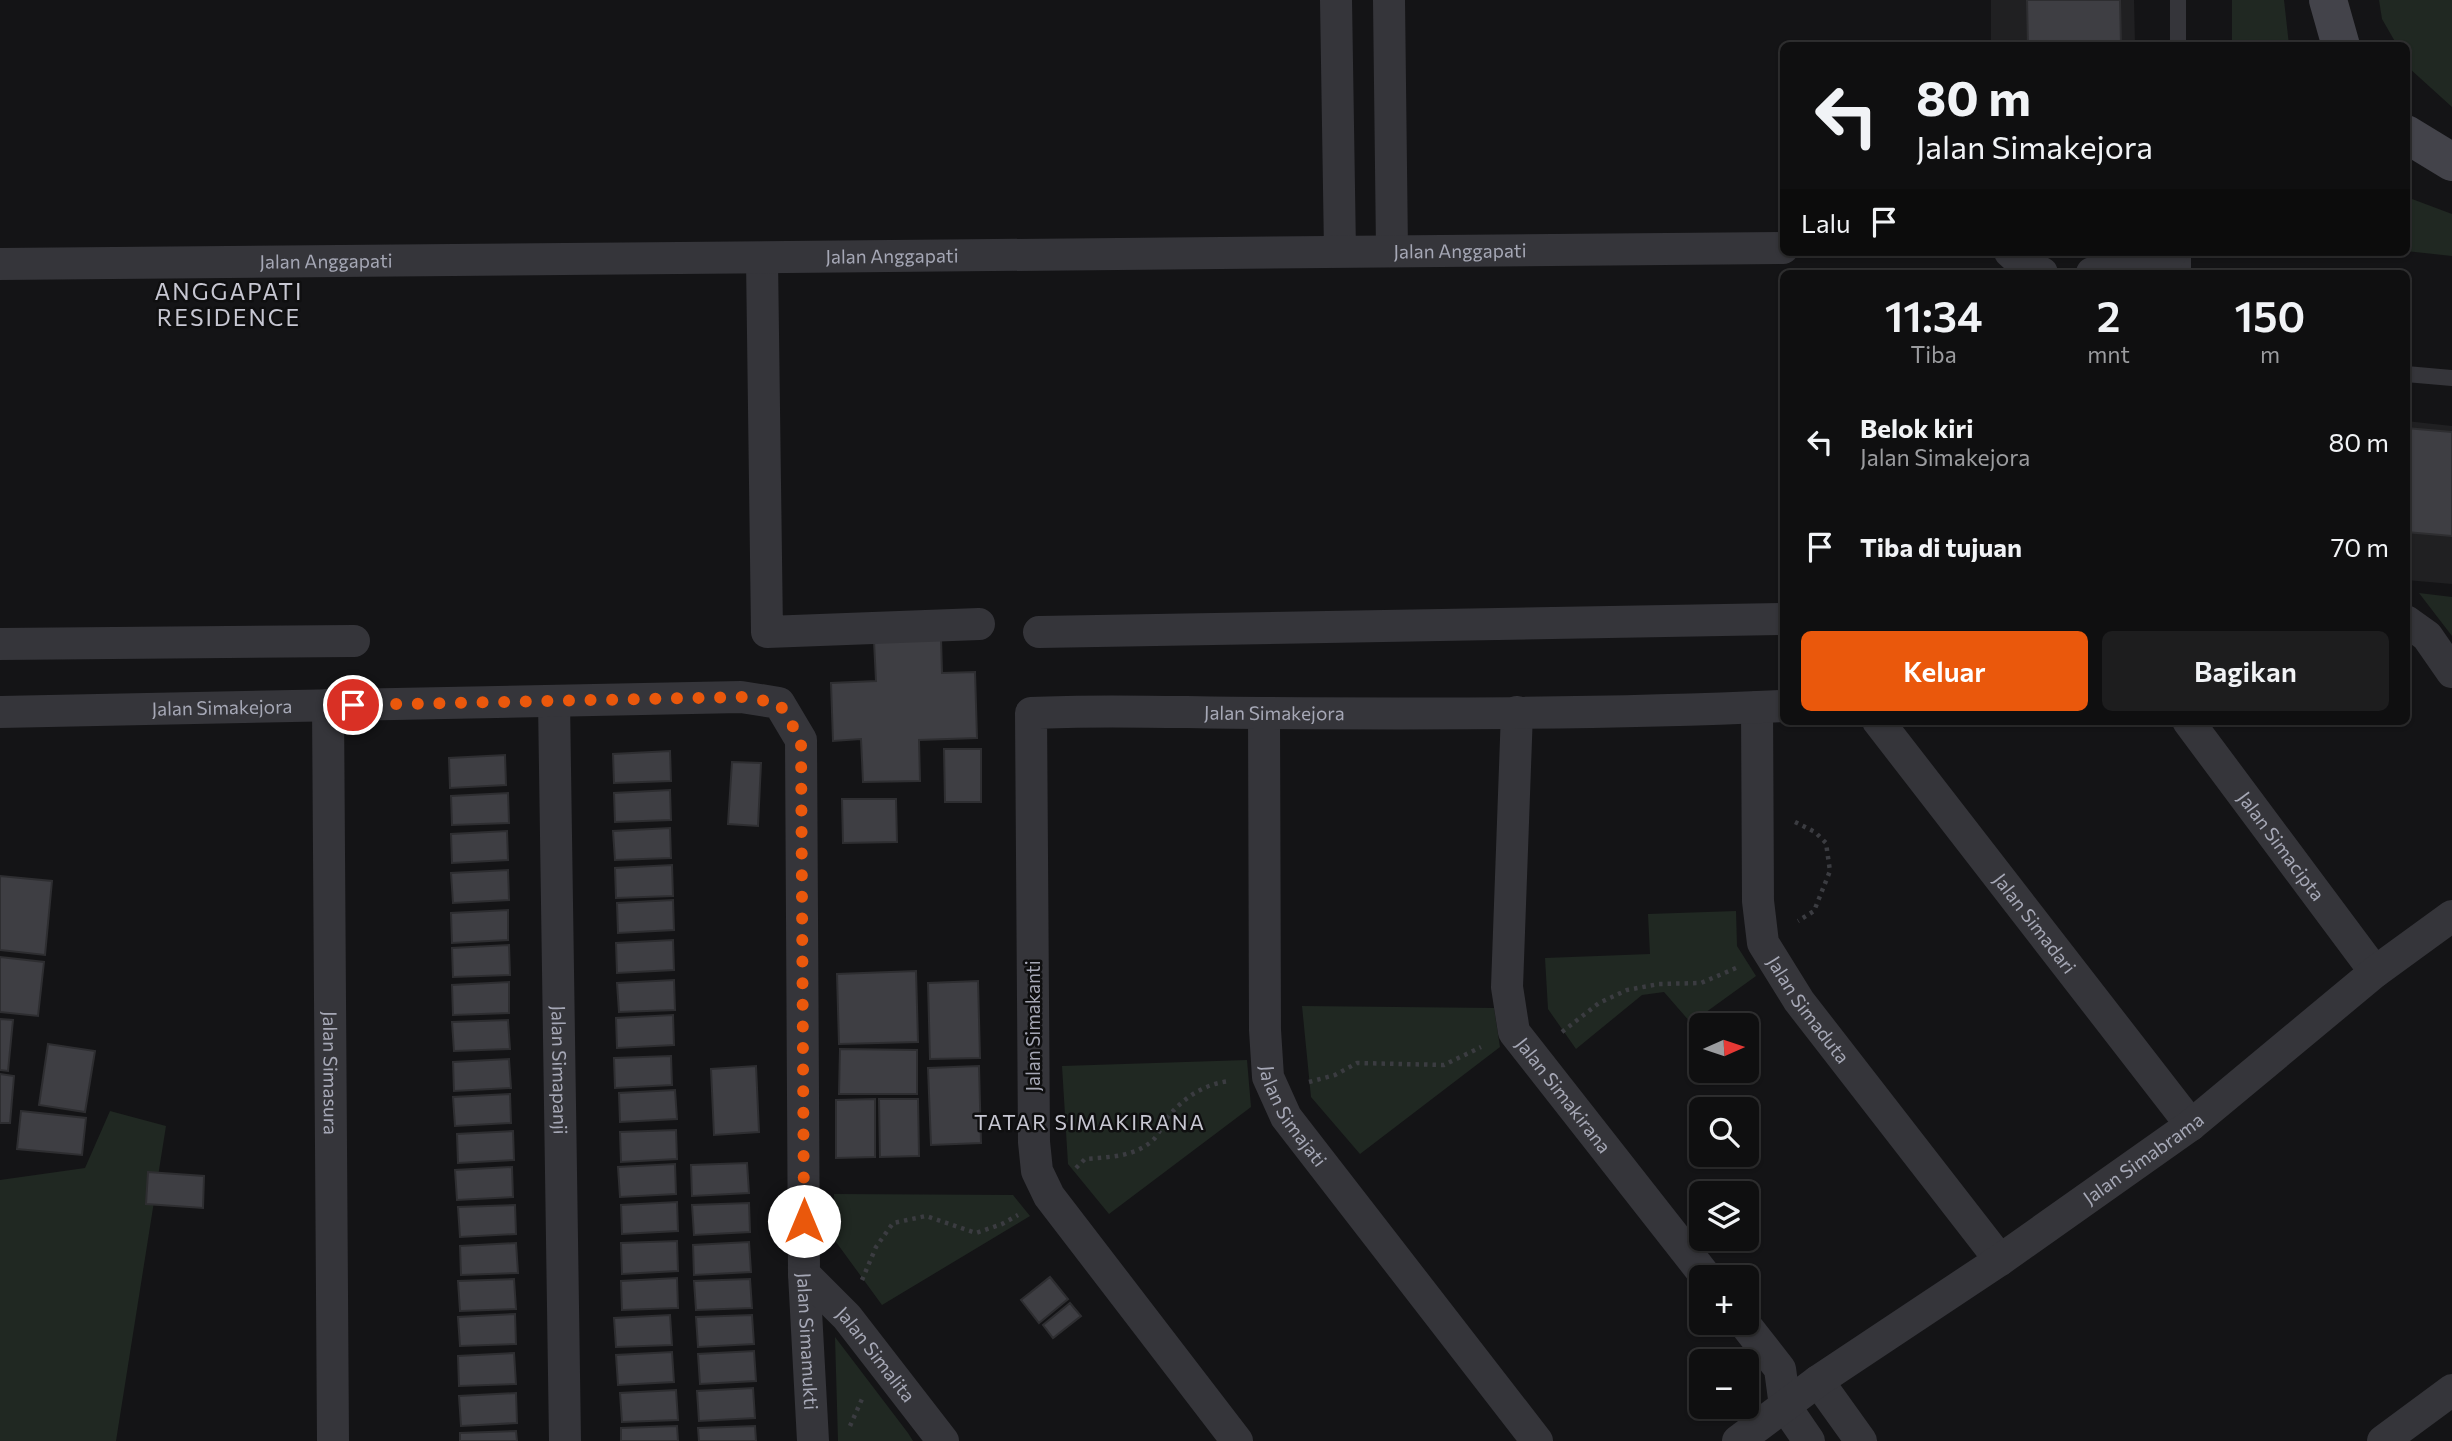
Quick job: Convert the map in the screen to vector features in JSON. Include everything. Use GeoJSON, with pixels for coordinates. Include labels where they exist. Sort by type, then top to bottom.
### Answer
{"type":"FeatureCollection","features":[{"type":"Feature","properties":{"kind":"main road"},"geometry":{"type":"LineString","coordinates":[[2328,0],[2340,42]]}},
{"type":"Feature","properties":{"kind":"main road"},"geometry":{"type":"LineString","coordinates":[[2410,136],[2452,162]]}},
{"type":"Feature","properties":{"kind":"street"},"geometry":{"type":"LineString","coordinates":[[1336,0],[1340,251]]}},
{"type":"Feature","properties":{"kind":"street"},"geometry":{"type":"LineString","coordinates":[[1389,0],[1392,250]]}},
{"type":"Feature","properties":{"kind":"street","name":"Jalan Anggapati"},"geometry":{"type":"LineString","coordinates":[[0,264],[1780,248]]}},
{"type":"Feature","properties":{"kind":"street"},"geometry":{"type":"LineString","coordinates":[[2014,256],[2036,270]]}},
{"type":"Feature","properties":{"kind":"street"},"geometry":{"type":"LineString","coordinates":[[2152,270],[2169,256]]}},
{"type":"Feature","properties":{"kind":"street"},"geometry":{"type":"LineString","coordinates":[[762,259],[767,632],[979,624]]}},
{"type":"Feature","properties":{"kind":"street"},"geometry":{"type":"LineString","coordinates":[[1039,632],[1780,619]]}},
{"type":"Feature","properties":{"kind":"street"},"geometry":{"type":"LineString","coordinates":[[2410,624],[2427,636],[2452,672]]}},
{"type":"Feature","properties":{"kind":"street"},"geometry":{"type":"LineString","coordinates":[[0,644],[354,641]]}},
{"type":"Feature","properties":{"kind":"street","name":"Jalan Simakejora"},"geometry":{"type":"LineString","coordinates":[[0,712],[741,697],[779,703]]}},
{"type":"Feature","properties":{"kind":"street","name":"Jalan Simapanji"},"geometry":{"type":"LineString","coordinates":[[554,701],[565,1441]]}},
{"type":"Feature","properties":{"kind":"street","name":"Jalan Simamukti"},"geometry":{"type":"LineString","coordinates":[[779,703],[801,740],[804,1274],[813,1441]]}},
{"type":"Feature","properties":{"kind":"street","name":"Jalan Simasura"},"geometry":{"type":"LineString","coordinates":[[328,705],[333,1441]]}},
{"type":"Feature","properties":{"kind":"street","name":"Jalan Simakejora"},"geometry":{"type":"LineString","coordinates":[[1031,713],[1517,712],[1770,707]]}},
{"type":"Feature","properties":{"kind":"street","name":"Jalan Simaduta"},"geometry":{"type":"LineString","coordinates":[[1770,707],[1757,802],[1759,901],[1763,943],[1800,1001],[2000,1261]]}},
{"type":"Feature","properties":{"kind":"street","name":"Jalan Simakirana"},"geometry":{"type":"LineString","coordinates":[[1517,712],[1507,987],[1522,1044],[1697,1265]]}},
{"type":"Feature","properties":{"kind":"street","name":"Jalan Simakanti"},"geometry":{"type":"LineString","coordinates":[[1031,713],[1034,1142],[1037,1171],[1049,1196],[1237,1441]]}},
{"type":"Feature","properties":{"kind":"street","name":"Jalan Simajati"},"geometry":{"type":"LineString","coordinates":[[1264,713],[1265,1030],[1268,1077],[1286,1117],[1537,1441]]}},
{"type":"Feature","properties":{"kind":"street","name":"Jalan Simadari"},"geometry":{"type":"LineString","coordinates":[[1881,725],[2191,1125]]}},
{"type":"Feature","properties":{"kind":"street","name":"Jalan Simacipta"},"geometry":{"type":"LineString","coordinates":[[2191,725],[2375,972]]}},
{"type":"Feature","properties":{"kind":"street","name":"Jalan Simabrama"},"geometry":{"type":"LineString","coordinates":[[1738,1441],[1818,1381],[2000,1261],[2191,1125],[2375,972],[2452,916]]}},
{"type":"Feature","properties":{"kind":"street","name":"Jalan Simalita"},"geometry":{"type":"LineString","coordinates":[[804,1274],[847,1317],[943,1441]]}},
{"type":"Feature","properties":{"kind":"street"},"geometry":{"type":"LineString","coordinates":[[1753,1335],[1780,1369],[1785,1406],[1809,1441]]}},
{"type":"Feature","properties":{"kind":"street"},"geometry":{"type":"LineString","coordinates":[[1780,1369],[1818,1381],[1861,1441]]}},
{"type":"Feature","properties":{"kind":"street"},"geometry":{"type":"LineString","coordinates":[[2383,1441],[2452,1390]]}},
{"type":"Feature","properties":{"kind":"lane"},"geometry":{"type":"LineString","coordinates":[[2178,0],[2178,42]]}},
{"type":"Feature","properties":{"kind":"lane"},"geometry":{"type":"LineString","coordinates":[[2410,373],[2452,378]]}},
{"type":"Feature","properties":{"kind":"path"},"geometry":{"type":"LineString","coordinates":[[847,1317],[876,1247],[893,1223],[926,1216],[976,1233],[1002,1224],[1049,1196],[1085,1158],[1111,1157],[1135,1152],[1153,1140],[1167,1118],[1189,1095],[1225,1081],[1268,1077],[1306,1083],[1335,1075],[1357,1063],[1444,1065],[1522,1044],[1627,990],[1659,984],[1701,983],[1733,970],[1763,943],[1814,911],[1830,871],[1826,843],[1815,832],[1757,802]]}},
{"type":"Feature","properties":{"kind":"shaded area"},"geometry":{"type":"Polygon","coordinates":[[[1991,0],[2134,0],[2135,42],[1991,42],[1991,0]]]}},
{"type":"Feature","properties":{"kind":"shaded area"},"geometry":{"type":"Polygon","coordinates":[[[2232,0],[2284,0],[2289,42],[2232,42],[2232,0]]]}},
{"type":"Feature","properties":{"kind":"shaded area"},"geometry":{"type":"Polygon","coordinates":[[[2379,0],[2452,0],[2452,107],[2410,69],[2410,42],[2395,42],[2382,19],[2379,0]]]}},
{"type":"Feature","properties":{"kind":"shaded area"},"geometry":{"type":"Polygon","coordinates":[[[2410,199],[2452,214],[2452,256],[2410,251],[2410,199]]]}},
{"type":"Feature","properties":{"kind":"shaded area"},"geometry":{"type":"Polygon","coordinates":[[[2410,421],[2452,426],[2452,584],[2410,580],[2410,421]]]}},
{"type":"Feature","properties":{"kind":"shaded area"},"geometry":{"type":"Polygon","coordinates":[[[2419,593],[2452,597],[2452,636],[2419,593]]]}},
{"type":"Feature","properties":{"kind":"shaded area"},"geometry":{"type":"Polygon","coordinates":[[[1736,911],[1737,946],[1756,976],[1705,1013],[1689,1013],[1689,1021],[1664,992],[1642,995],[1576,1049],[1548,1009],[1545,958],[1650,954],[1648,914],[1736,911]]]}},
{"type":"Feature","properties":{"kind":"shaded area"},"geometry":{"type":"Polygon","coordinates":[[[1302,1006],[1494,1008],[1500,1047],[1360,1154],[1311,1097],[1302,1006]]]}},
{"type":"Feature","properties":{"kind":"shaded area"},"geometry":{"type":"Polygon","coordinates":[[[1247,1060],[1251,1107],[1109,1214],[1068,1164],[1062,1066],[1247,1060]]]}},
{"type":"Feature","properties":{"kind":"shaded area"},"geometry":{"type":"Polygon","coordinates":[[[110,1111],[166,1126],[116,1441],[0,1441],[0,1180],[85,1168],[110,1111]]]}},
{"type":"Feature","properties":{"kind":"shaded area"},"geometry":{"type":"Polygon","coordinates":[[[834,1194],[1013,1195],[1030,1216],[882,1305],[836,1242],[834,1194]]]}},
{"type":"Feature","properties":{"kind":"shaded area"},"geometry":{"type":"Polygon","coordinates":[[[835,1337],[908,1433],[913,1441],[838,1441],[835,1337]]]}},
{"type":"Feature","properties":{"kind":"building"},"geometry":{"type":"Polygon","coordinates":[[[2027,0],[2120,0],[2121,42],[2028,42],[2027,0]]]}},
{"type":"Feature","properties":{"kind":"building"},"geometry":{"type":"Polygon","coordinates":[[[2410,428],[2452,432],[2452,536],[2410,532],[2410,428]]]}},
{"type":"Feature","properties":{"kind":"building"},"geometry":{"type":"Polygon","coordinates":[[[941,638],[942,673],[975,672],[977,738],[919,740],[920,781],[863,782],[861,739],[833,741],[831,683],[876,681],[874,641],[941,638]]]}},
{"type":"Feature","properties":{"kind":"building"},"geometry":{"type":"Polygon","coordinates":[[[944,749],[981,749],[981,802],[945,802],[944,749]]]}},
{"type":"Feature","properties":{"kind":"building"},"geometry":{"type":"Polygon","coordinates":[[[670,751],[671,781],[614,783],[613,754],[670,751]]]}},
{"type":"Feature","properties":{"kind":"building"},"geometry":{"type":"Polygon","coordinates":[[[505,755],[506,785],[450,788],[449,758],[505,755]]]}},
{"type":"Feature","properties":{"kind":"building"},"geometry":{"type":"Polygon","coordinates":[[[732,762],[761,763],[758,826],[728,824],[732,762]]]}},
{"type":"Feature","properties":{"kind":"building"},"geometry":{"type":"Polygon","coordinates":[[[670,790],[671,820],[615,822],[614,793],[670,790]]]}},
{"type":"Feature","properties":{"kind":"building"},"geometry":{"type":"Polygon","coordinates":[[[508,793],[509,823],[452,825],[451,796],[508,793]]]}},
{"type":"Feature","properties":{"kind":"building"},"geometry":{"type":"Polygon","coordinates":[[[842,799],[896,799],[897,842],[843,843],[842,799]]]}},
{"type":"Feature","properties":{"kind":"building"},"geometry":{"type":"Polygon","coordinates":[[[670,828],[671,858],[615,860],[613,831],[670,828]]]}},
{"type":"Feature","properties":{"kind":"building"},"geometry":{"type":"Polygon","coordinates":[[[507,831],[508,860],[452,863],[451,834],[507,831]]]}},
{"type":"Feature","properties":{"kind":"building"},"geometry":{"type":"Polygon","coordinates":[[[672,865],[673,896],[616,898],[615,868],[672,865]]]}},
{"type":"Feature","properties":{"kind":"building"},"geometry":{"type":"Polygon","coordinates":[[[508,870],[509,900],[453,903],[451,873],[508,870]]]}},
{"type":"Feature","properties":{"kind":"building"},"geometry":{"type":"Polygon","coordinates":[[[0,876],[52,881],[45,955],[0,950],[0,876]]]}},
{"type":"Feature","properties":{"kind":"building"},"geometry":{"type":"Polygon","coordinates":[[[673,900],[674,930],[618,933],[617,903],[673,900]]]}},
{"type":"Feature","properties":{"kind":"building"},"geometry":{"type":"Polygon","coordinates":[[[508,910],[508,940],[452,943],[451,913],[508,910]]]}},
{"type":"Feature","properties":{"kind":"building"},"geometry":{"type":"Polygon","coordinates":[[[673,940],[674,970],[617,973],[616,943],[673,940]]]}},
{"type":"Feature","properties":{"kind":"building"},"geometry":{"type":"Polygon","coordinates":[[[509,945],[510,975],[453,977],[452,948],[509,945]]]}},
{"type":"Feature","properties":{"kind":"building"},"geometry":{"type":"Polygon","coordinates":[[[0,957],[44,962],[38,1016],[0,1012],[0,957]]]}},
{"type":"Feature","properties":{"kind":"building"},"geometry":{"type":"Polygon","coordinates":[[[916,971],[918,1042],[839,1044],[837,974],[916,971]]]}},
{"type":"Feature","properties":{"kind":"building"},"geometry":{"type":"Polygon","coordinates":[[[674,980],[675,1010],[619,1012],[617,983],[674,980]]]}},
{"type":"Feature","properties":{"kind":"building"},"geometry":{"type":"Polygon","coordinates":[[[978,981],[980,1058],[930,1059],[928,983],[978,981]]]}},
{"type":"Feature","properties":{"kind":"building"},"geometry":{"type":"Polygon","coordinates":[[[509,982],[509,1013],[453,1015],[452,985],[509,982]]]}},
{"type":"Feature","properties":{"kind":"building"},"geometry":{"type":"Polygon","coordinates":[[[673,1015],[674,1045],[617,1048],[616,1018],[673,1015]]]}},
{"type":"Feature","properties":{"kind":"building"},"geometry":{"type":"Polygon","coordinates":[[[0,1019],[13,1020],[8,1071],[0,1070],[0,1019]]]}},
{"type":"Feature","properties":{"kind":"building"},"geometry":{"type":"Polygon","coordinates":[[[508,1020],[510,1049],[454,1051],[452,1022],[508,1020]]]}},
{"type":"Feature","properties":{"kind":"building"},"geometry":{"type":"Polygon","coordinates":[[[48,1044],[95,1051],[85,1112],[39,1105],[48,1044]]]}},
{"type":"Feature","properties":{"kind":"building"},"geometry":{"type":"Polygon","coordinates":[[[840,1049],[917,1050],[917,1094],[839,1094],[840,1049]]]}},
{"type":"Feature","properties":{"kind":"building"},"geometry":{"type":"Polygon","coordinates":[[[671,1056],[672,1085],[615,1088],[614,1058],[671,1056]]]}},
{"type":"Feature","properties":{"kind":"building"},"geometry":{"type":"Polygon","coordinates":[[[509,1059],[511,1088],[454,1091],[453,1062],[509,1059]]]}},
{"type":"Feature","properties":{"kind":"building"},"geometry":{"type":"Polygon","coordinates":[[[756,1066],[759,1132],[714,1135],[711,1069],[756,1066]]]}},
{"type":"Feature","properties":{"kind":"building"},"geometry":{"type":"Polygon","coordinates":[[[979,1066],[981,1143],[931,1145],[928,1068],[979,1066]]]}},
{"type":"Feature","properties":{"kind":"building"},"geometry":{"type":"Polygon","coordinates":[[[0,1074],[14,1076],[10,1123],[0,1123],[0,1074]]]}},
{"type":"Feature","properties":{"kind":"building"},"geometry":{"type":"Polygon","coordinates":[[[675,1090],[677,1119],[620,1122],[619,1093],[675,1090]]]}},
{"type":"Feature","properties":{"kind":"building"},"geometry":{"type":"Polygon","coordinates":[[[510,1094],[511,1123],[455,1126],[453,1097],[510,1094]]]}},
{"type":"Feature","properties":{"kind":"building"},"geometry":{"type":"Polygon","coordinates":[[[875,1099],[875,1157],[836,1158],[836,1100],[875,1099]]]}},
{"type":"Feature","properties":{"kind":"building"},"geometry":{"type":"Polygon","coordinates":[[[879,1099],[918,1099],[919,1156],[880,1157],[879,1099]]]}},
{"type":"Feature","properties":{"kind":"building"},"geometry":{"type":"Polygon","coordinates":[[[21,1111],[86,1118],[82,1155],[17,1149],[21,1111]]]}},
{"type":"Feature","properties":{"kind":"building"},"geometry":{"type":"Polygon","coordinates":[[[676,1130],[677,1159],[621,1162],[620,1132],[676,1130]]]}},
{"type":"Feature","properties":{"kind":"building"},"geometry":{"type":"Polygon","coordinates":[[[513,1131],[514,1160],[458,1163],[457,1134],[513,1131]]]}},
{"type":"Feature","properties":{"kind":"building"},"geometry":{"type":"Polygon","coordinates":[[[747,1163],[749,1193],[692,1196],[691,1165],[747,1163]]]}},
{"type":"Feature","properties":{"kind":"building"},"geometry":{"type":"Polygon","coordinates":[[[675,1164],[676,1194],[620,1197],[618,1167],[675,1164]]]}},
{"type":"Feature","properties":{"kind":"building"},"geometry":{"type":"Polygon","coordinates":[[[512,1167],[513,1197],[457,1200],[455,1170],[512,1167]]]}},
{"type":"Feature","properties":{"kind":"building"},"geometry":{"type":"Polygon","coordinates":[[[148,1172],[204,1176],[203,1208],[146,1204],[148,1172]]]}},
{"type":"Feature","properties":{"kind":"building"},"geometry":{"type":"Polygon","coordinates":[[[677,1202],[678,1231],[622,1234],[621,1205],[677,1202]]]}},
{"type":"Feature","properties":{"kind":"building"},"geometry":{"type":"Polygon","coordinates":[[[749,1203],[750,1232],[694,1235],[692,1205],[749,1203]]]}},
{"type":"Feature","properties":{"kind":"building"},"geometry":{"type":"Polygon","coordinates":[[[515,1205],[516,1234],[460,1237],[458,1207],[515,1205]]]}},
{"type":"Feature","properties":{"kind":"building"},"geometry":{"type":"Polygon","coordinates":[[[677,1241],[678,1271],[622,1274],[621,1243],[677,1241]]]}},
{"type":"Feature","properties":{"kind":"building"},"geometry":{"type":"Polygon","coordinates":[[[749,1242],[751,1272],[694,1275],[693,1245],[749,1242]]]}},
{"type":"Feature","properties":{"kind":"building"},"geometry":{"type":"Polygon","coordinates":[[[516,1243],[518,1273],[461,1275],[460,1246],[516,1243]]]}},
{"type":"Feature","properties":{"kind":"building"},"geometry":{"type":"Polygon","coordinates":[[[1050,1277],[1068,1299],[1039,1323],[1021,1300],[1050,1277]]]}},
{"type":"Feature","properties":{"kind":"building"},"geometry":{"type":"Polygon","coordinates":[[[677,1278],[678,1308],[622,1310],[621,1281],[677,1278]]]}},
{"type":"Feature","properties":{"kind":"building"},"geometry":{"type":"Polygon","coordinates":[[[514,1279],[516,1309],[460,1311],[458,1281],[514,1279]]]}},
{"type":"Feature","properties":{"kind":"building"},"geometry":{"type":"Polygon","coordinates":[[[750,1279],[752,1308],[696,1310],[694,1281],[750,1279]]]}},
{"type":"Feature","properties":{"kind":"building"},"geometry":{"type":"Polygon","coordinates":[[[1070,1303],[1081,1316],[1053,1338],[1043,1325],[1070,1303]]]}},
{"type":"Feature","properties":{"kind":"building"},"geometry":{"type":"Polygon","coordinates":[[[515,1314],[516,1344],[460,1346],[458,1317],[515,1314]]]}},
{"type":"Feature","properties":{"kind":"building"},"geometry":{"type":"Polygon","coordinates":[[[670,1315],[672,1345],[616,1347],[614,1318],[670,1315]]]}},
{"type":"Feature","properties":{"kind":"building"},"geometry":{"type":"Polygon","coordinates":[[[752,1315],[754,1344],[698,1347],[696,1317],[752,1315]]]}},
{"type":"Feature","properties":{"kind":"building"},"geometry":{"type":"Polygon","coordinates":[[[754,1351],[756,1381],[700,1384],[698,1354],[754,1351]]]}},
{"type":"Feature","properties":{"kind":"building"},"geometry":{"type":"Polygon","coordinates":[[[672,1352],[674,1382],[618,1385],[616,1355],[672,1352]]]}},
{"type":"Feature","properties":{"kind":"building"},"geometry":{"type":"Polygon","coordinates":[[[514,1353],[516,1384],[459,1386],[458,1356],[514,1353]]]}},
{"type":"Feature","properties":{"kind":"building"},"geometry":{"type":"Polygon","coordinates":[[[753,1388],[755,1418],[699,1421],[697,1391],[753,1388]]]}},
{"type":"Feature","properties":{"kind":"building"},"geometry":{"type":"Polygon","coordinates":[[[676,1390],[678,1420],[622,1422],[620,1393],[676,1390]]]}},
{"type":"Feature","properties":{"kind":"building"},"geometry":{"type":"Polygon","coordinates":[[[516,1393],[517,1423],[461,1426],[459,1396],[516,1393]]]}},
{"type":"Feature","properties":{"kind":"building"},"geometry":{"type":"Polygon","coordinates":[[[677,1426],[678,1441],[621,1441],[621,1428],[677,1426]]]}},
{"type":"Feature","properties":{"kind":"building"},"geometry":{"type":"Polygon","coordinates":[[[755,1426],[756,1441],[699,1441],[698,1428],[755,1426]]]}},
{"type":"Feature","properties":{"kind":"building"},"geometry":{"type":"Polygon","coordinates":[[[516,1431],[517,1441],[460,1441],[460,1433],[516,1431]]]}},
{"type":"Feature","properties":{"kind":"district","name":"ANGGAPATI RESIDENCE"},"geometry":{"type":"Point","coordinates":[229,305]}},
{"type":"Feature","properties":{"kind":"district","name":"TATAR SIMAKIRANA"},"geometry":{"type":"Point","coordinates":[1090,1123]}},
{"type":"Feature","properties":{"kind":"route"},"geometry":{"type":"LineString","coordinates":[[353,705],[741,697],[779,703],[801,740],[804,1221]]}}]}
